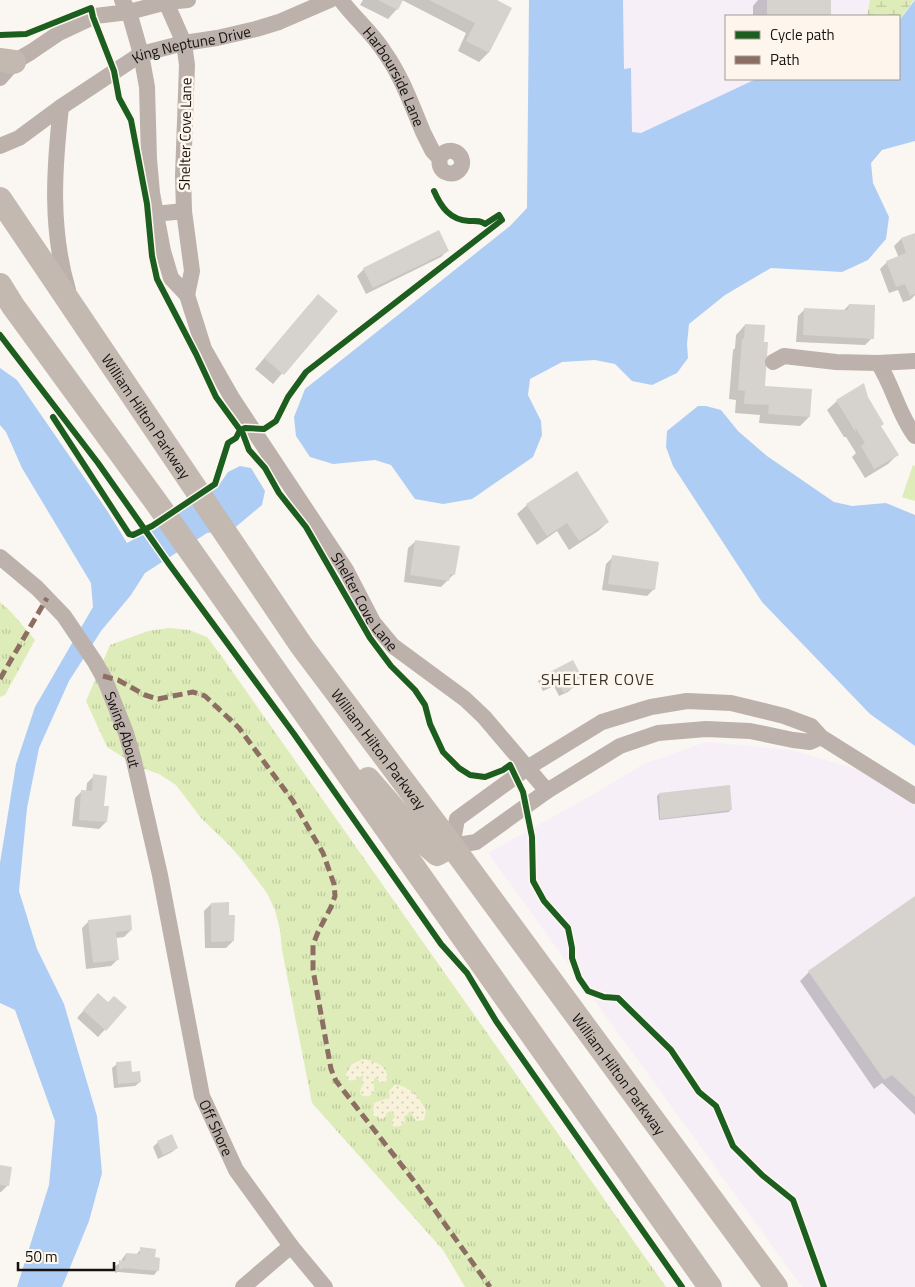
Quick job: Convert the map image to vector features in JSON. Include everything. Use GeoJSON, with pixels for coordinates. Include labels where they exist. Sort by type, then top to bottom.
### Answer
{"type":"FeatureCollection","features":[{"type":"Feature","properties":{"kind":"highway","name":"William Hilton Parkway"},"geometry":{"type":"LineString","coordinates":[[0,199],[301,645],[452,846],[776,1287]]}},
{"type":"Feature","properties":{"kind":"highway"},"geometry":{"type":"LineString","coordinates":[[0,218],[74,311]]}},
{"type":"Feature","properties":{"kind":"highway"},"geometry":{"type":"LineString","coordinates":[[0,285],[6,300],[156,502],[710,1287]]}},
{"type":"Feature","properties":{"kind":"highway"},"geometry":{"type":"LineString","coordinates":[[288,689],[421,840],[437,854],[452,846]]}},
{"type":"Feature","properties":{"kind":"street"},"geometry":{"type":"LineString","coordinates":[[4,71],[73,25],[95,16],[125,6],[188,0]]}},
{"type":"Feature","properties":{"kind":"street","name":"King Neptune Drive"},"geometry":{"type":"LineString","coordinates":[[0,146],[19,138],[61,107],[141,54],[184,43],[256,29],[278,22],[330,0]]}},
{"type":"Feature","properties":{"kind":"street","name":"Harbourside Lane"},"geometry":{"type":"LineString","coordinates":[[340,0],[375,39],[393,65],[425,137],[439,159]]}},
{"type":"Feature","properties":{"kind":"street","name":"Shelter Cove Lane"},"geometry":{"type":"LineString","coordinates":[[166,1],[184,43],[186,65],[184,211],[192,271],[186,295]]}},
{"type":"Feature","properties":{"kind":"street","name":"Shelter Cove Lane"},"geometry":{"type":"LineString","coordinates":[[125,6],[141,54],[147,87],[149,159],[155,214],[171,278],[186,295],[204,349],[232,398],[346,570],[374,622],[393,646],[465,699],[484,717],[547,791]]}},
{"type":"Feature","properties":{"kind":"street"},"geometry":{"type":"LineString","coordinates":[[61,107],[55,190],[56,238],[61,266],[74,311]]}},
{"type":"Feature","properties":{"kind":"street","name":"Shelter Cove Lane"},"geometry":{"type":"LineString","coordinates":[[155,214],[184,211]]}},
{"type":"Feature","properties":{"kind":"street"},"geometry":{"type":"LineString","coordinates":[[773,362],[784,356],[836,362],[878,363],[915,361]]}},
{"type":"Feature","properties":{"kind":"street"},"geometry":{"type":"LineString","coordinates":[[878,363],[913,426]]}},
{"type":"Feature","properties":{"kind":"street","name":"Swing About"},"geometry":{"type":"LineString","coordinates":[[0,557],[37,588],[64,616],[91,655],[105,680],[134,761],[160,874],[172,939]]}},
{"type":"Feature","properties":{"kind":"street"},"geometry":{"type":"LineString","coordinates":[[821,738],[810,742],[750,731],[706,729],[658,733],[620,746],[547,791],[476,842],[452,846],[457,819],[527,768],[602,722],[651,707],[687,701],[732,703],[784,716],[811,726],[821,738],[915,796]]}},
{"type":"Feature","properties":{"kind":"street","name":"Off Shore"},"geometry":{"type":"LineString","coordinates":[[172,939],[202,1096],[236,1170],[291,1246],[325,1287]]}},
{"type":"Feature","properties":{"kind":"street"},"geometry":{"type":"LineString","coordinates":[[243,1287],[291,1246]]}},
{"type":"Feature","properties":{"kind":"shaded area"},"geometry":{"type":"Polygon","coordinates":[[[623,0],[870,0],[867,15],[725,15],[725,80],[754,80],[641,133],[632,132],[631,69],[624,69],[623,0]]]}},
{"type":"Feature","properties":{"kind":"shaded area"},"geometry":{"type":"Polygon","coordinates":[[[706,742],[791,750],[915,786],[915,1287],[802,1287],[488,853],[644,764],[706,742]]]}},
{"type":"Feature","properties":{"kind":"green space"},"geometry":{"type":"Polygon","coordinates":[[[870,0],[914,0],[900,20],[900,15],[867,15],[870,0]]]}},
{"type":"Feature","properties":{"kind":"green space"},"geometry":{"type":"Polygon","coordinates":[[[913,465],[915,466],[915,501],[902,497],[913,465]]]}},
{"type":"Feature","properties":{"kind":"green space"},"geometry":{"type":"Polygon","coordinates":[[[0,602],[35,640],[5,695],[0,697],[0,602]]]}},
{"type":"Feature","properties":{"kind":"green space"},"geometry":{"type":"Polygon","coordinates":[[[169,628],[189,630],[207,637],[220,654],[666,1287],[465,1287],[443,1250],[312,1103],[282,950],[280,930],[275,910],[267,893],[229,845],[201,818],[176,785],[159,774],[139,767],[107,747],[86,701],[110,645],[148,631],[169,628]]]}},
{"type":"Feature","properties":{"kind":"sand"},"geometry":{"type":"Polygon","coordinates":[[[363,1059],[380,1065],[387,1075],[387,1080],[383,1083],[374,1078],[374,1092],[368,1096],[361,1095],[360,1091],[363,1084],[363,1075],[356,1080],[352,1080],[347,1079],[346,1074],[352,1064],[363,1059]]]}},
{"type":"Feature","properties":{"kind":"sand"},"geometry":{"type":"Polygon","coordinates":[[[395,1085],[405,1087],[421,1101],[426,1111],[424,1120],[416,1121],[410,1111],[404,1116],[405,1123],[398,1127],[393,1126],[392,1121],[395,1116],[391,1111],[384,1118],[380,1119],[373,1115],[374,1103],[390,1097],[389,1091],[395,1085]]]}},
{"type":"Feature","properties":{"kind":"water"},"geometry":{"type":"Polygon","coordinates":[[[529,0],[623,0],[624,69],[631,68],[632,132],[641,133],[754,80],[900,80],[900,20],[915,0],[915,141],[882,150],[871,163],[873,183],[889,217],[886,239],[868,260],[842,272],[771,268],[725,295],[689,324],[688,358],[677,373],[652,385],[632,381],[615,364],[595,360],[562,362],[530,379],[528,395],[541,421],[542,435],[533,457],[472,499],[443,504],[415,499],[391,465],[375,460],[333,464],[310,457],[296,436],[294,417],[305,389],[510,226],[527,208],[529,0]]]}},
{"type":"Feature","properties":{"kind":"water"},"geometry":{"type":"Polygon","coordinates":[[[0,368],[17,380],[108,512],[127,543],[217,488],[228,472],[240,466],[251,468],[265,491],[262,505],[232,530],[207,533],[145,573],[131,595],[101,631],[69,681],[39,748],[27,808],[19,891],[37,949],[64,1004],[97,1116],[102,1173],[89,1221],[62,1287],[17,1287],[49,1185],[55,1121],[15,1010],[0,1003],[0,863],[16,764],[35,707],[93,607],[91,583],[22,468],[6,432],[0,425],[0,368]]]}},
{"type":"Feature","properties":{"kind":"water"},"geometry":{"type":"Polygon","coordinates":[[[698,406],[721,410],[738,431],[767,456],[834,502],[852,506],[886,503],[915,515],[915,746],[870,714],[762,602],[673,466],[666,447],[667,431],[698,406]]]}},
{"type":"Feature","properties":{"kind":"building"},"geometry":{"type":"Polygon","coordinates":[[[378,0],[403,0],[398,10],[378,0]]]}},
{"type":"Feature","properties":{"kind":"building"},"geometry":{"type":"Polygon","coordinates":[[[429,0],[497,0],[512,8],[489,53],[466,41],[475,23],[429,0]]]}},
{"type":"Feature","properties":{"kind":"building"},"geometry":{"type":"Polygon","coordinates":[[[767,0],[831,0],[831,15],[767,15],[767,0]]]}},
{"type":"Feature","properties":{"kind":"building"},"geometry":{"type":"Polygon","coordinates":[[[439,230],[449,251],[373,288],[363,268],[439,230]]]}},
{"type":"Feature","properties":{"kind":"building"},"geometry":{"type":"Polygon","coordinates":[[[915,233],[915,294],[910,296],[905,284],[896,287],[886,261],[906,253],[901,238],[915,233]]]}},
{"type":"Feature","properties":{"kind":"building"},"geometry":{"type":"Polygon","coordinates":[[[318,294],[338,311],[284,375],[264,358],[318,294]]]}},
{"type":"Feature","properties":{"kind":"building"},"geometry":{"type":"Polygon","coordinates":[[[849,304],[875,305],[874,339],[803,335],[804,308],[848,310],[849,304]]]}},
{"type":"Feature","properties":{"kind":"building"},"geometry":{"type":"Polygon","coordinates":[[[745,324],[765,325],[764,342],[768,342],[765,386],[812,389],[810,417],[768,414],[769,405],[744,404],[745,391],[738,390],[745,324]]]}},
{"type":"Feature","properties":{"kind":"building"},"geometry":{"type":"Polygon","coordinates":[[[864,383],[868,397],[884,424],[881,426],[899,455],[874,469],[861,446],[865,443],[855,427],[856,433],[836,400],[864,383]]]}},
{"type":"Feature","properties":{"kind":"building"},"geometry":{"type":"Polygon","coordinates":[[[577,471],[609,522],[579,541],[567,523],[547,536],[526,504],[577,471]]]}},
{"type":"Feature","properties":{"kind":"building"},"geometry":{"type":"Polygon","coordinates":[[[415,540],[460,546],[455,575],[450,574],[449,581],[410,575],[415,540]]]}},
{"type":"Feature","properties":{"kind":"building"},"geometry":{"type":"Polygon","coordinates":[[[612,555],[659,562],[655,590],[608,584],[612,555]]]}},
{"type":"Feature","properties":{"kind":"building"},"geometry":{"type":"Polygon","coordinates":[[[573,660],[582,677],[572,683],[574,687],[564,693],[558,682],[548,688],[542,676],[573,660]]]}},
{"type":"Feature","properties":{"kind":"building"},"geometry":{"type":"Polygon","coordinates":[[[93,774],[107,776],[104,806],[109,806],[107,822],[79,820],[81,790],[92,791],[93,774]]]}},
{"type":"Feature","properties":{"kind":"building"},"geometry":{"type":"Polygon","coordinates":[[[730,785],[732,810],[660,819],[659,793],[730,785]]]}},
{"type":"Feature","properties":{"kind":"building"},"geometry":{"type":"Polygon","coordinates":[[[915,896],[915,1097],[892,1075],[884,1080],[808,971],[915,896]]]}},
{"type":"Feature","properties":{"kind":"building"},"geometry":{"type":"Polygon","coordinates":[[[229,902],[229,915],[235,915],[234,941],[211,942],[211,903],[229,902]]]}},
{"type":"Feature","properties":{"kind":"building"},"geometry":{"type":"Polygon","coordinates":[[[131,915],[132,930],[116,932],[119,960],[93,963],[88,920],[131,915]]]}},
{"type":"Feature","properties":{"kind":"building"},"geometry":{"type":"Polygon","coordinates":[[[98,993],[108,1002],[114,996],[127,1007],[106,1031],[83,1010],[98,993]]]}},
{"type":"Feature","properties":{"kind":"building"},"geometry":{"type":"Polygon","coordinates":[[[131,1061],[132,1072],[140,1071],[141,1082],[118,1084],[116,1062],[131,1061]]]}},
{"type":"Feature","properties":{"kind":"building"},"geometry":{"type":"Polygon","coordinates":[[[172,1134],[178,1148],[163,1155],[157,1141],[172,1134]]]}},
{"type":"Feature","properties":{"kind":"building"},"geometry":{"type":"Polygon","coordinates":[[[0,1165],[12,1167],[9,1186],[0,1185],[0,1165]]]}},
{"type":"Feature","properties":{"kind":"building"},"geometry":{"type":"Polygon","coordinates":[[[140,1247],[156,1249],[155,1257],[160,1258],[159,1271],[119,1269],[119,1260],[125,1261],[126,1253],[140,1254],[140,1247]]]}},
{"type":"Feature","properties":{"kind":"marked path"},"geometry":{"type":"LineString","coordinates":[[0,679],[47,598]]}},
{"type":"Feature","properties":{"kind":"marked path"},"geometry":{"type":"LineString","coordinates":[[103,676],[118,680],[145,695],[158,699],[193,692],[205,696],[239,728],[293,801],[323,853],[334,884],[335,896],[313,945],[313,970],[331,1069],[336,1081],[414,1181],[490,1287]]}},
{"type":"Feature","properties":{"kind":"cycle path"},"geometry":{"type":"LineString","coordinates":[[0,35],[26,34],[91,8],[114,71],[119,98],[131,120],[147,204],[152,256],[157,279],[216,397],[243,434],[249,450],[265,468],[279,493],[306,527],[370,638],[391,666],[415,690],[425,705],[430,724],[443,752],[459,768],[470,775],[485,777],[510,765],[523,792],[532,837],[533,881],[544,901],[568,928],[572,958],[579,978],[588,991],[604,997],[618,998],[671,1050],[699,1092],[716,1106],[733,1146],[762,1175],[793,1200],[824,1287]]}},
{"type":"Feature","properties":{"kind":"cycle path"},"geometry":{"type":"LineString","coordinates":[[53,417],[129,534],[133,535],[152,526],[215,484],[228,443],[236,438],[240,430],[245,428],[264,429],[276,421],[288,397],[306,372],[502,220],[499,215],[485,224],[480,221],[457,218],[447,212],[434,191]]}},
{"type":"Feature","properties":{"kind":"cycle path"},"geometry":{"type":"LineString","coordinates":[[0,335],[98,463],[169,564],[294,734],[441,944],[467,973],[496,1021],[682,1287]]}},
{"type":"Feature","properties":{"kind":"district","name":"SHELTER COVE"},"geometry":{"type":"Point","coordinates":[598,679]}}]}
